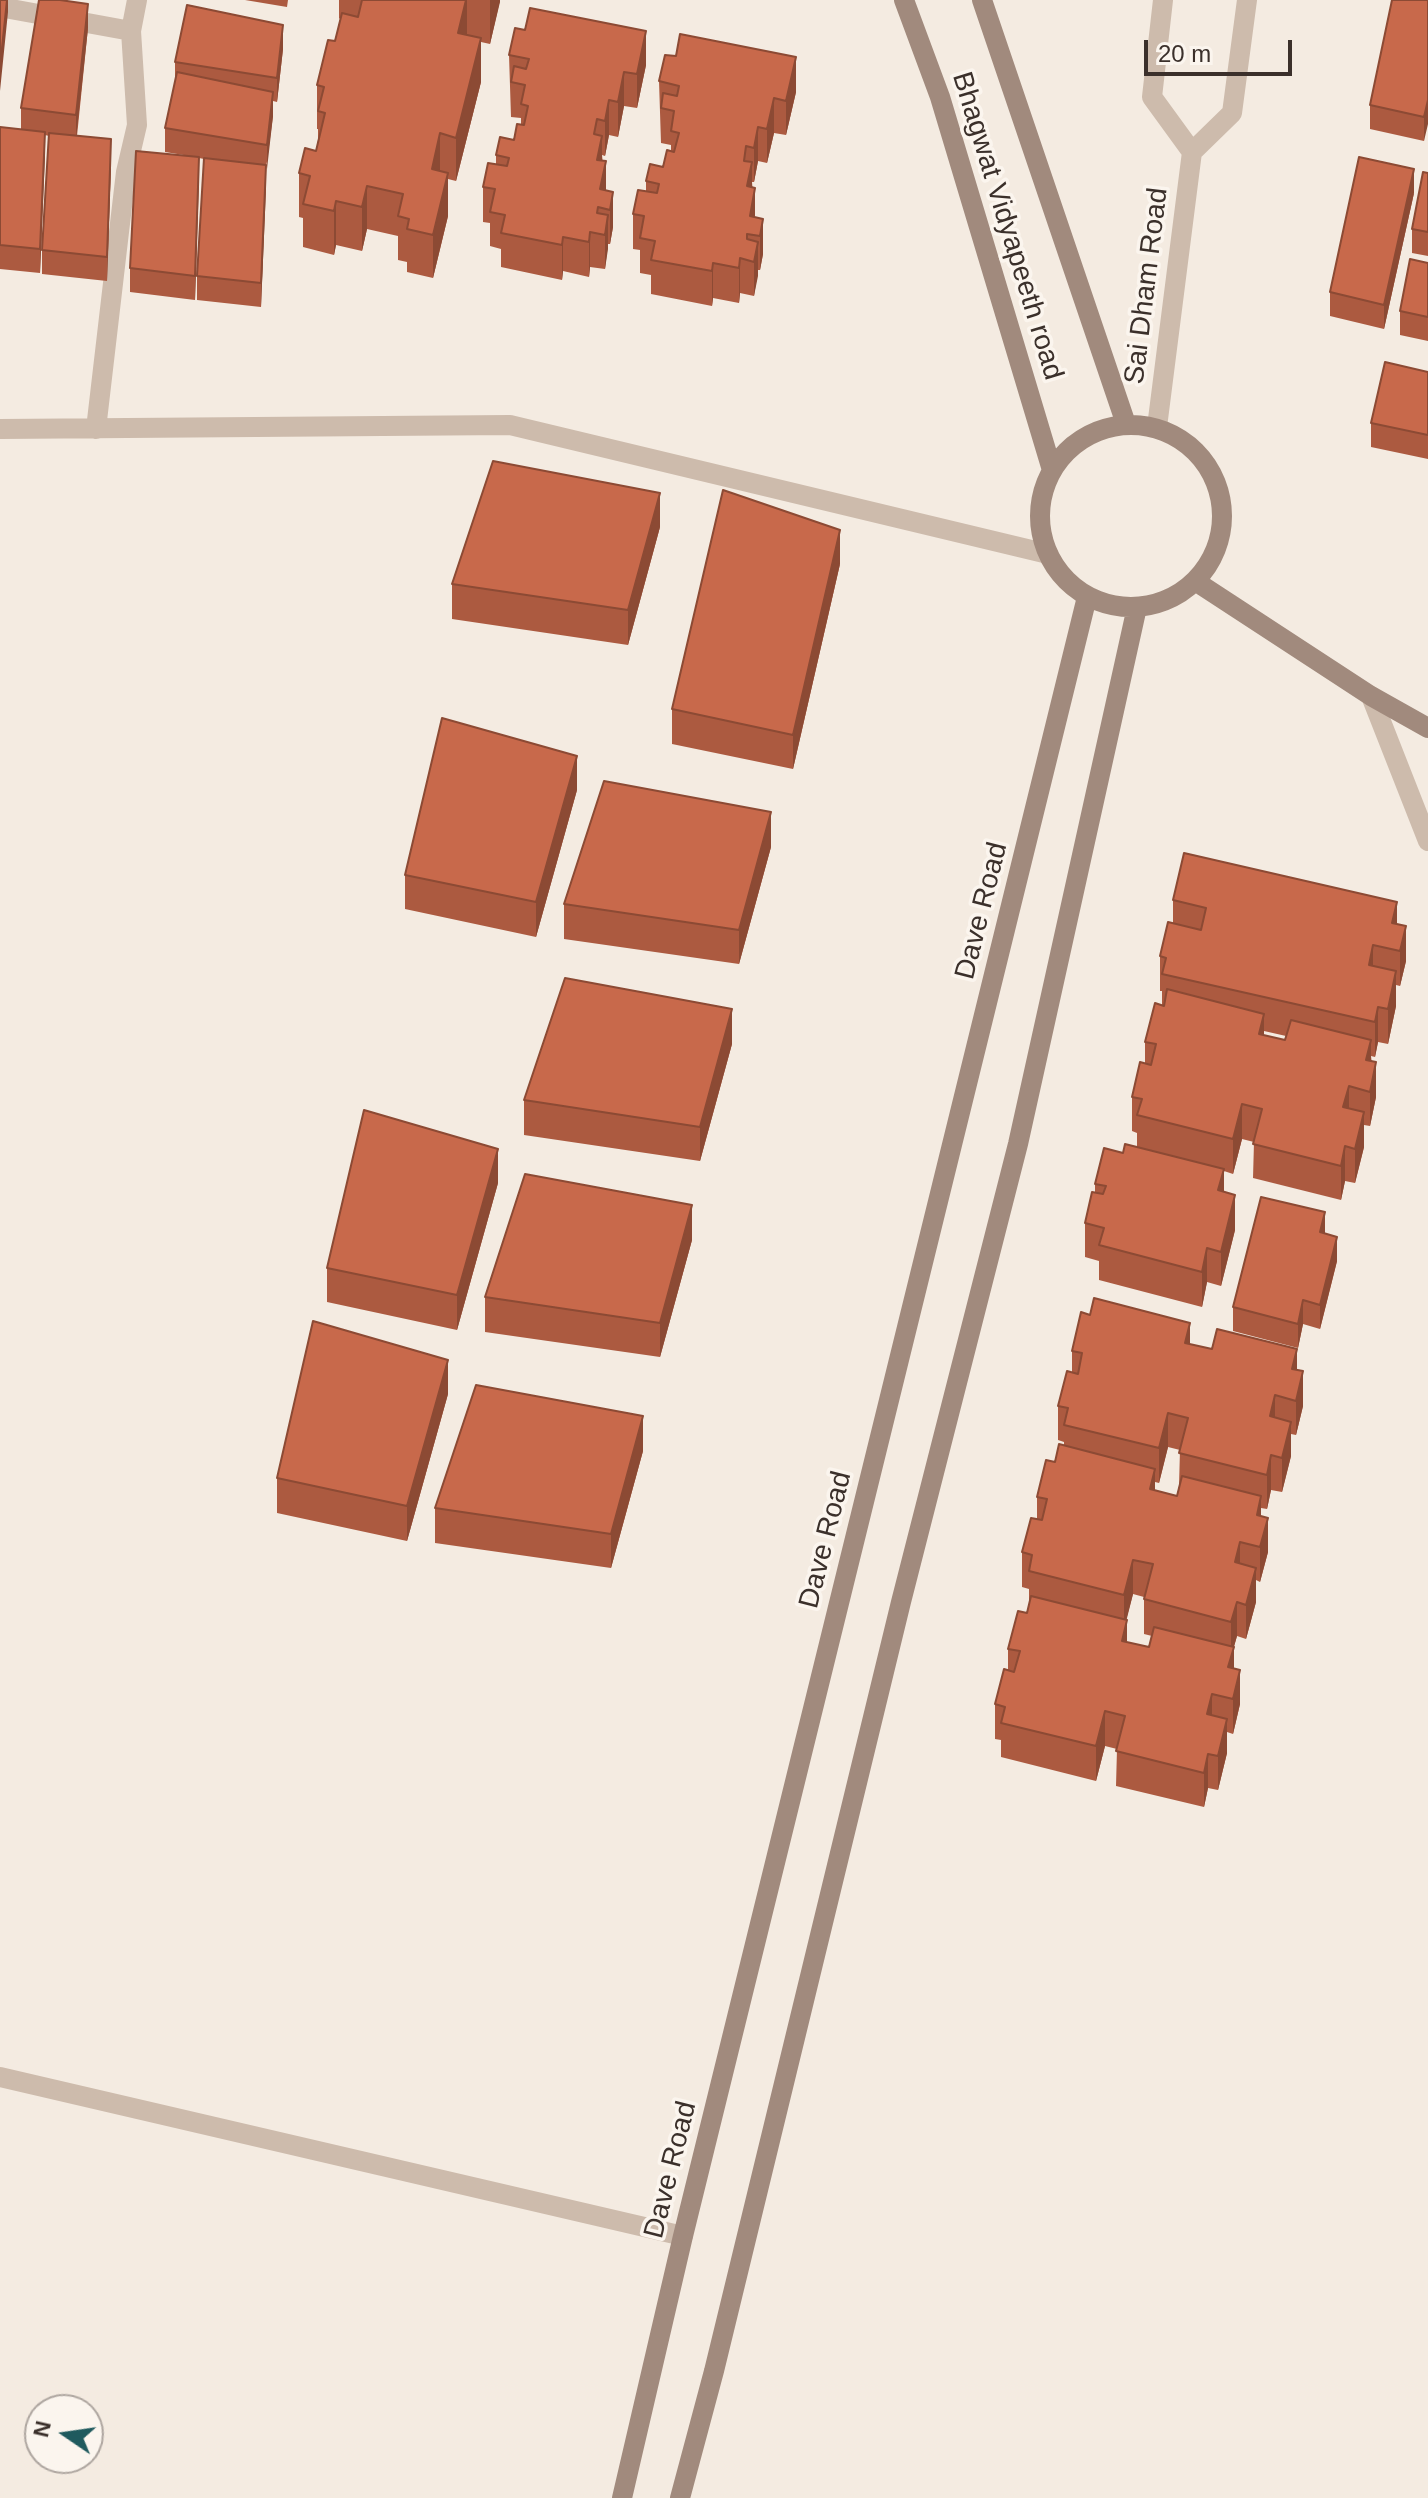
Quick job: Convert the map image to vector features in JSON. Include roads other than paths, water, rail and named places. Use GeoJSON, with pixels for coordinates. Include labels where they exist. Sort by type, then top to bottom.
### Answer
{"type":"FeatureCollection","features":[{"type":"Feature","properties":{"kind":"main road","name":"Bhagwat Vidyapeeth road"},"geometry":{"type":"LineString","coordinates":[[904,0],[940,97],[1052,470]]}},
{"type":"Feature","properties":{"kind":"main road"},"geometry":{"type":"LineString","coordinates":[[982,0],[1126,424]]}},
{"type":"Feature","properties":{"kind":"main road"},"geometry":{"type":"LineString","coordinates":[[1126,424],[1157,427],[1185,442],[1208,464],[1221,494],[1223,525],[1214,556],[1195,581],[1171,598],[1137,607],[1114,606],[1087,597],[1064,578],[1048,554],[1040,526],[1042,497],[1052,470],[1070,447],[1095,431],[1126,424]]}},
{"type":"Feature","properties":{"kind":"main road"},"geometry":{"type":"LineString","coordinates":[[1195,581],[1371,696],[1428,728]]}},
{"type":"Feature","properties":{"kind":"main road","name":"Dave Road"},"geometry":{"type":"LineString","coordinates":[[622,2498],[683,2236],[1087,597]]}},
{"type":"Feature","properties":{"kind":"main road"},"geometry":{"type":"LineString","coordinates":[[680,2498],[714,2371],[901,1602],[1018,1144],[1137,607]]}},
{"type":"Feature","properties":{"kind":"street"},"geometry":{"type":"LineString","coordinates":[[96,429],[126,172],[137,125],[131,31],[137,0]]}},
{"type":"Feature","properties":{"kind":"street","name":"Sai Dham Road"},"geometry":{"type":"LineString","coordinates":[[1163,0],[1152,97],[1192,152]]}},
{"type":"Feature","properties":{"kind":"street","name":"Sai Dham Road"},"geometry":{"type":"LineString","coordinates":[[1157,427],[1192,152],[1232,113],[1247,0]]}},
{"type":"Feature","properties":{"kind":"street"},"geometry":{"type":"LineString","coordinates":[[0,7],[131,31]]}},
{"type":"Feature","properties":{"kind":"street"},"geometry":{"type":"LineString","coordinates":[[0,429],[510,425],[1048,554]]}},
{"type":"Feature","properties":{"kind":"street"},"geometry":{"type":"LineString","coordinates":[[1371,696],[1428,841]]}},
{"type":"Feature","properties":{"kind":"street"},"geometry":{"type":"LineString","coordinates":[[0,2077],[683,2236]]}}]}
